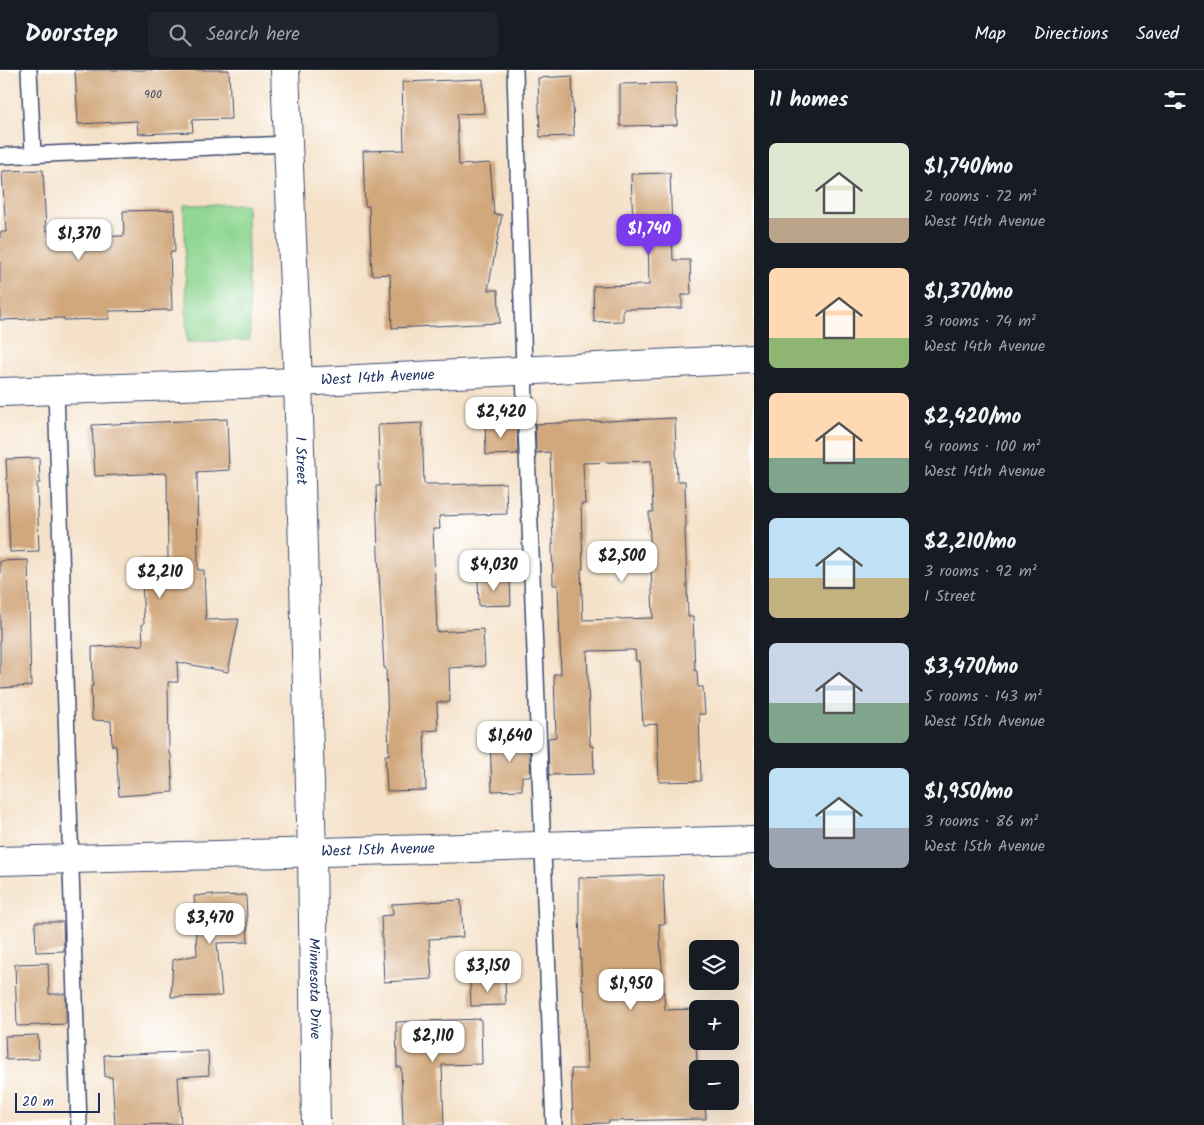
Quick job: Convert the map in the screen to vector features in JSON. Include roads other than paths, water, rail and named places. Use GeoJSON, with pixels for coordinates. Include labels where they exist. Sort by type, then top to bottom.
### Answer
{"type":"FeatureCollection","features":[{"type":"Feature","properties":{"kind":"main road","name":"I Street"},"geometry":{"type":"LineString","coordinates":[[285,70],[298,382],[312,853]]}},
{"type":"Feature","properties":{"kind":"main road","name":"West 14th Avenue"},"geometry":{"type":"LineString","coordinates":[[0,392],[298,382],[754,359]]}},
{"type":"Feature","properties":{"kind":"main road","name":"West 15th Avenue"},"geometry":{"type":"LineString","coordinates":[[0,861],[754,840]]}},
{"type":"Feature","properties":{"kind":"main road","name":"Minnesota Drive"},"geometry":{"type":"LineString","coordinates":[[312,853],[316,1125]]}},
{"type":"Feature","properties":{"kind":"lane"},"geometry":{"type":"LineString","coordinates":[[30,70],[33,154]]}},
{"type":"Feature","properties":{"kind":"lane"},"geometry":{"type":"LineString","coordinates":[[515,70],[524,370],[554,1125]]}},
{"type":"Feature","properties":{"kind":"lane"},"geometry":{"type":"LineString","coordinates":[[0,156],[288,144]]}},
{"type":"Feature","properties":{"kind":"lane"},"geometry":{"type":"LineString","coordinates":[[56,390],[79,1125]]}}]}
